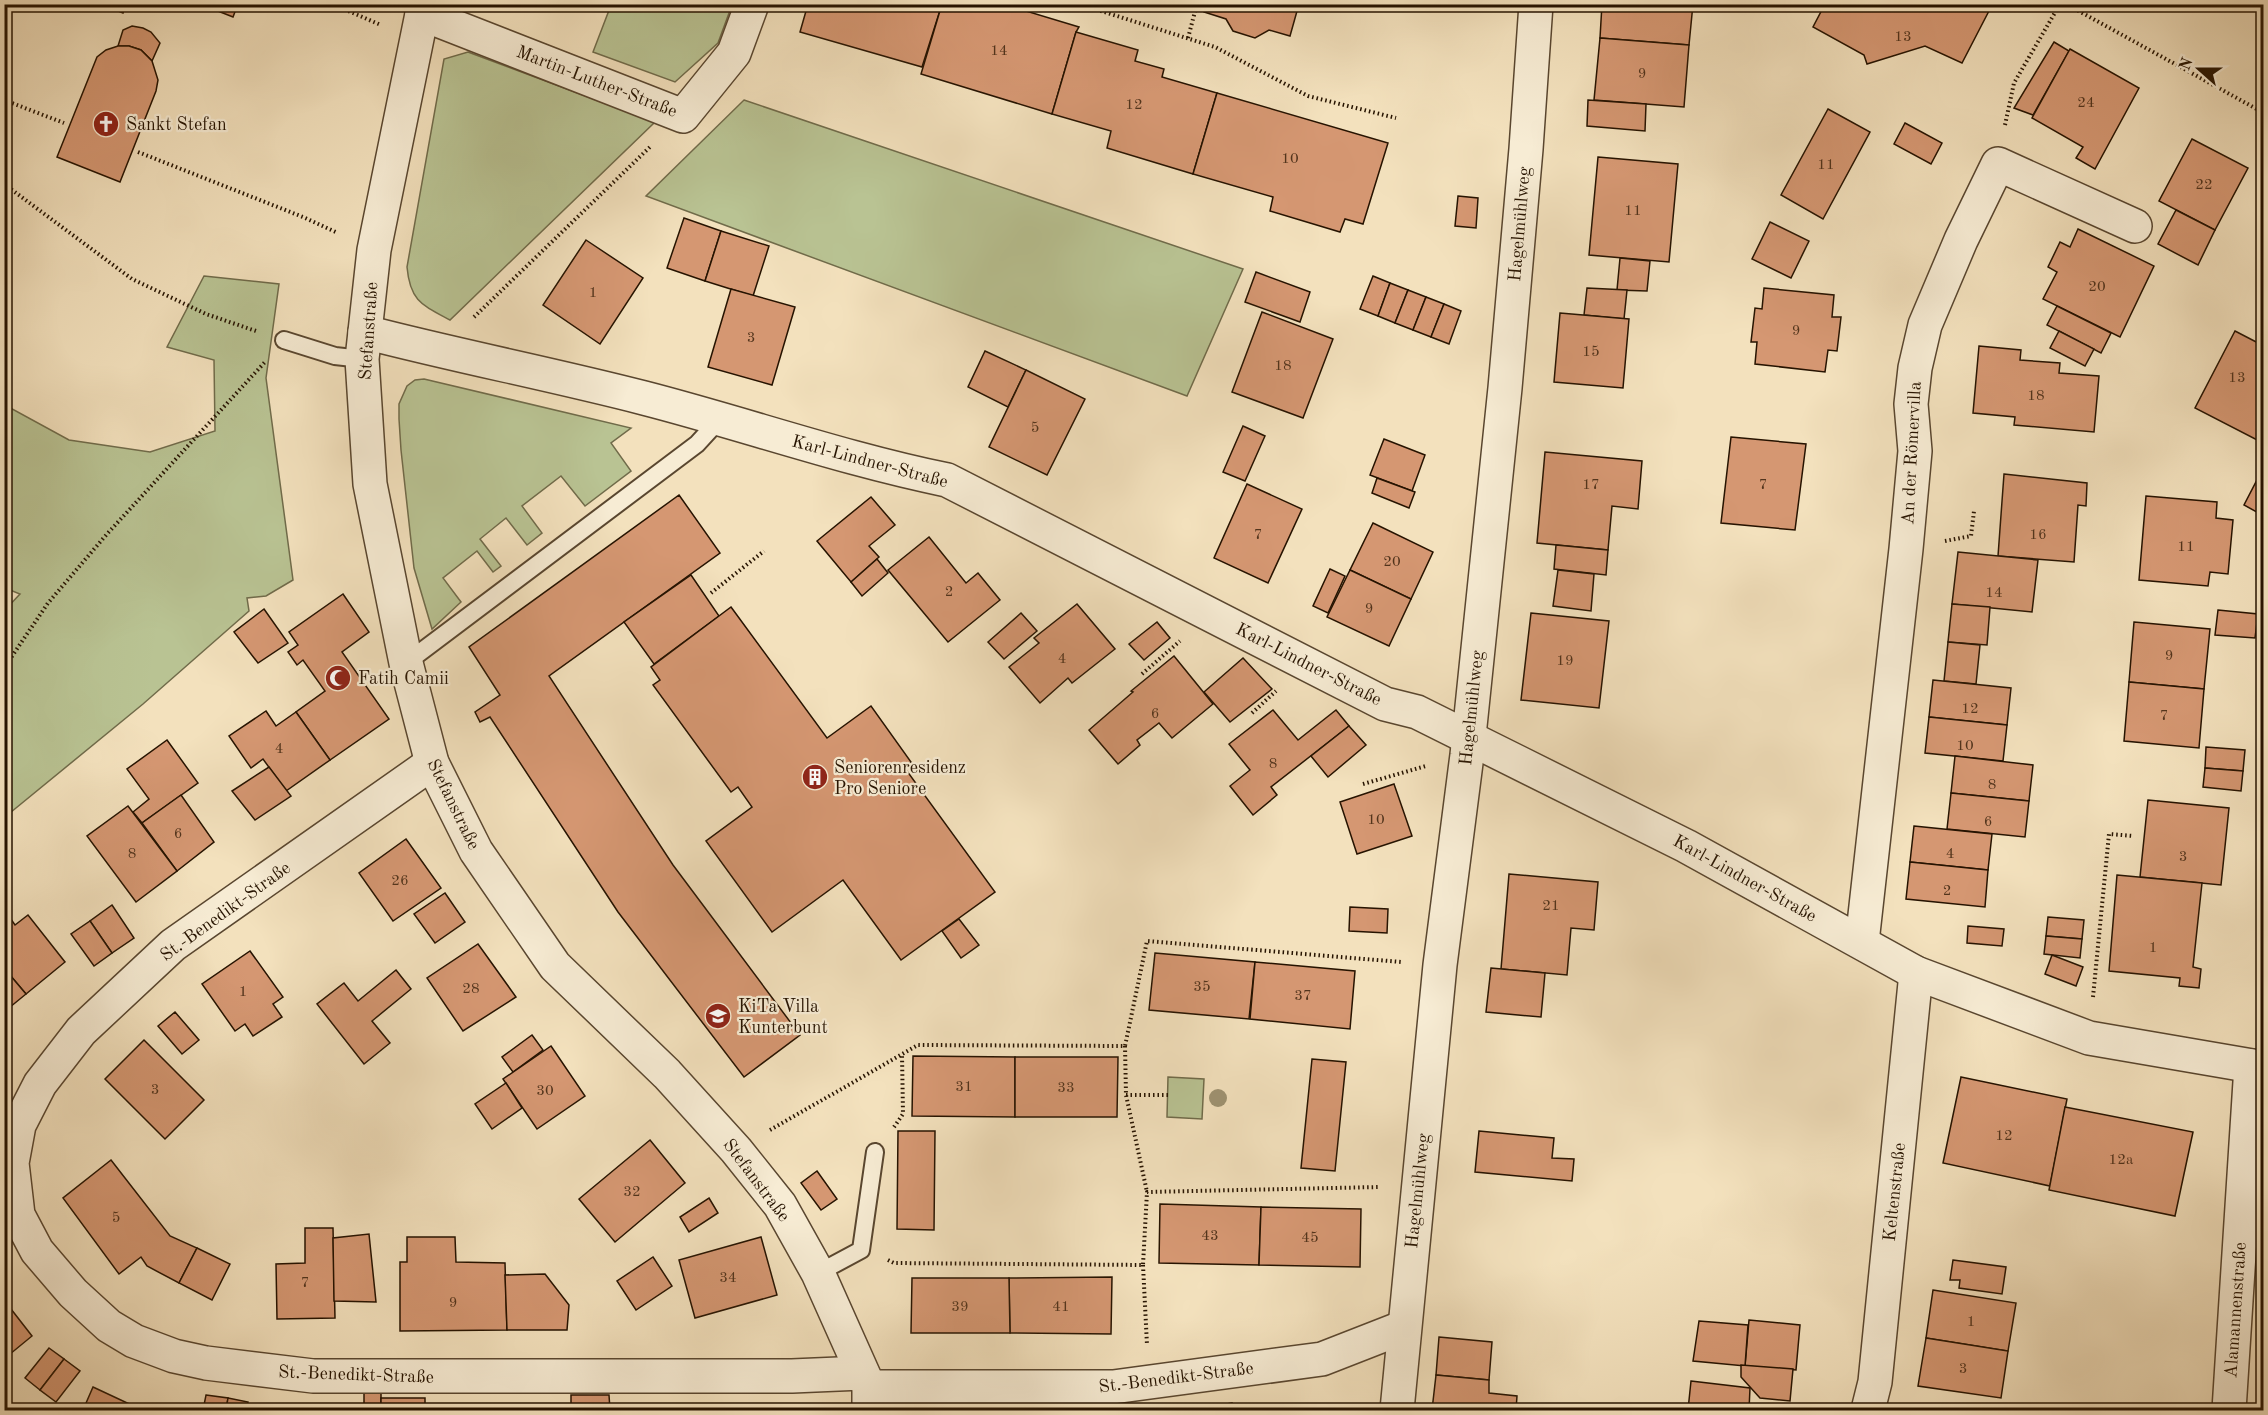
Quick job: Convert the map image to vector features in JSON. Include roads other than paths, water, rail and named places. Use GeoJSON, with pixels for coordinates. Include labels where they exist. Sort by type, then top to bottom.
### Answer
{"type":"FeatureCollection","features":[{"type":"Feature","properties":{"kind":"street","name":"Martin-Luther-Straße"},"geometry":{"type":"LineString","coordinates":[[421,20],[683,116],[734,53],[752,4]]}},
{"type":"Feature","properties":{"kind":"street","name":"Hagelmühlweg"},"geometry":{"type":"LineString","coordinates":[[1397,1410],[1440,965],[1467,746],[1505,388],[1536,4]]}},
{"type":"Feature","properties":{"kind":"street","name":"Stefanstraße"},"geometry":{"type":"LineString","coordinates":[[421,20],[374,250],[363,346],[370,484],[406,663],[432,763],[476,850],[555,966],[667,1074],[736,1150],[780,1205],[818,1273],[867,1390]]}},
{"type":"Feature","properties":{"kind":"street","name":"An der Römervilla"},"geometry":{"type":"LineString","coordinates":[[1862,942],[1915,451],[1911,404],[1915,368],[1925,325],[1961,240],[1998,164],[2135,226]]}},
{"type":"Feature","properties":{"kind":"street","name":"Karl-Lindner-Straße"},"geometry":{"type":"LineString","coordinates":[[363,346],[440,351],[642,398],[902,471],[947,480],[1385,704],[1417,712],[1467,746],[1686,846],[1916,972],[2089,1038],[2257,1067]]}},
{"type":"Feature","properties":{"kind":"street","name":"St.-Benedikt-Straße"},"geometry":{"type":"LineString","coordinates":[[432,763],[173,945],[81,1031],[40,1084],[19,1125],[13,1153],[12,1163],[18,1215],[37,1251],[73,1293],[109,1326],[134,1341],[174,1356],[206,1363],[313,1376],[792,1376],[867,1390],[1113,1387],[1148,1383],[1322,1359],[1404,1327]]}},
{"type":"Feature","properties":{"kind":"street","name":"Keltenstraße"},"geometry":{"type":"LineString","coordinates":[[1868,1410],[1875,1382],[1916,972]]}},
{"type":"Feature","properties":{"kind":"street","name":"Alamannenstraße"},"geometry":{"type":"LineString","coordinates":[[2229,1410],[2257,1067]]}},
{"type":"Feature","properties":{"kind":"lane"},"geometry":{"type":"LineString","coordinates":[[284,340],[334,356],[363,346]]}},
{"type":"Feature","properties":{"kind":"lane"},"geometry":{"type":"LineString","coordinates":[[406,663],[697,444],[719,420]]}},
{"type":"Feature","properties":{"kind":"lane"},"geometry":{"type":"LineString","coordinates":[[818,1273],[861,1250],[875,1152]]}},
{"type":"Feature","properties":{"kind":"place","name":"Sankt Stefan"},"geometry":{"type":"Point","coordinates":[106,124]}},
{"type":"Feature","properties":{"kind":"place","name":"Fatih Camii"},"geometry":{"type":"Point","coordinates":[338,678]}},
{"type":"Feature","properties":{"kind":"place","name":"Seniorenresidenz Pro Seniore"},"geometry":{"type":"Point","coordinates":[815,777]}},
{"type":"Feature","properties":{"kind":"place","name":"KiTa Villa Kunterbunt"},"geometry":{"type":"Point","coordinates":[718,1016]}}]}
